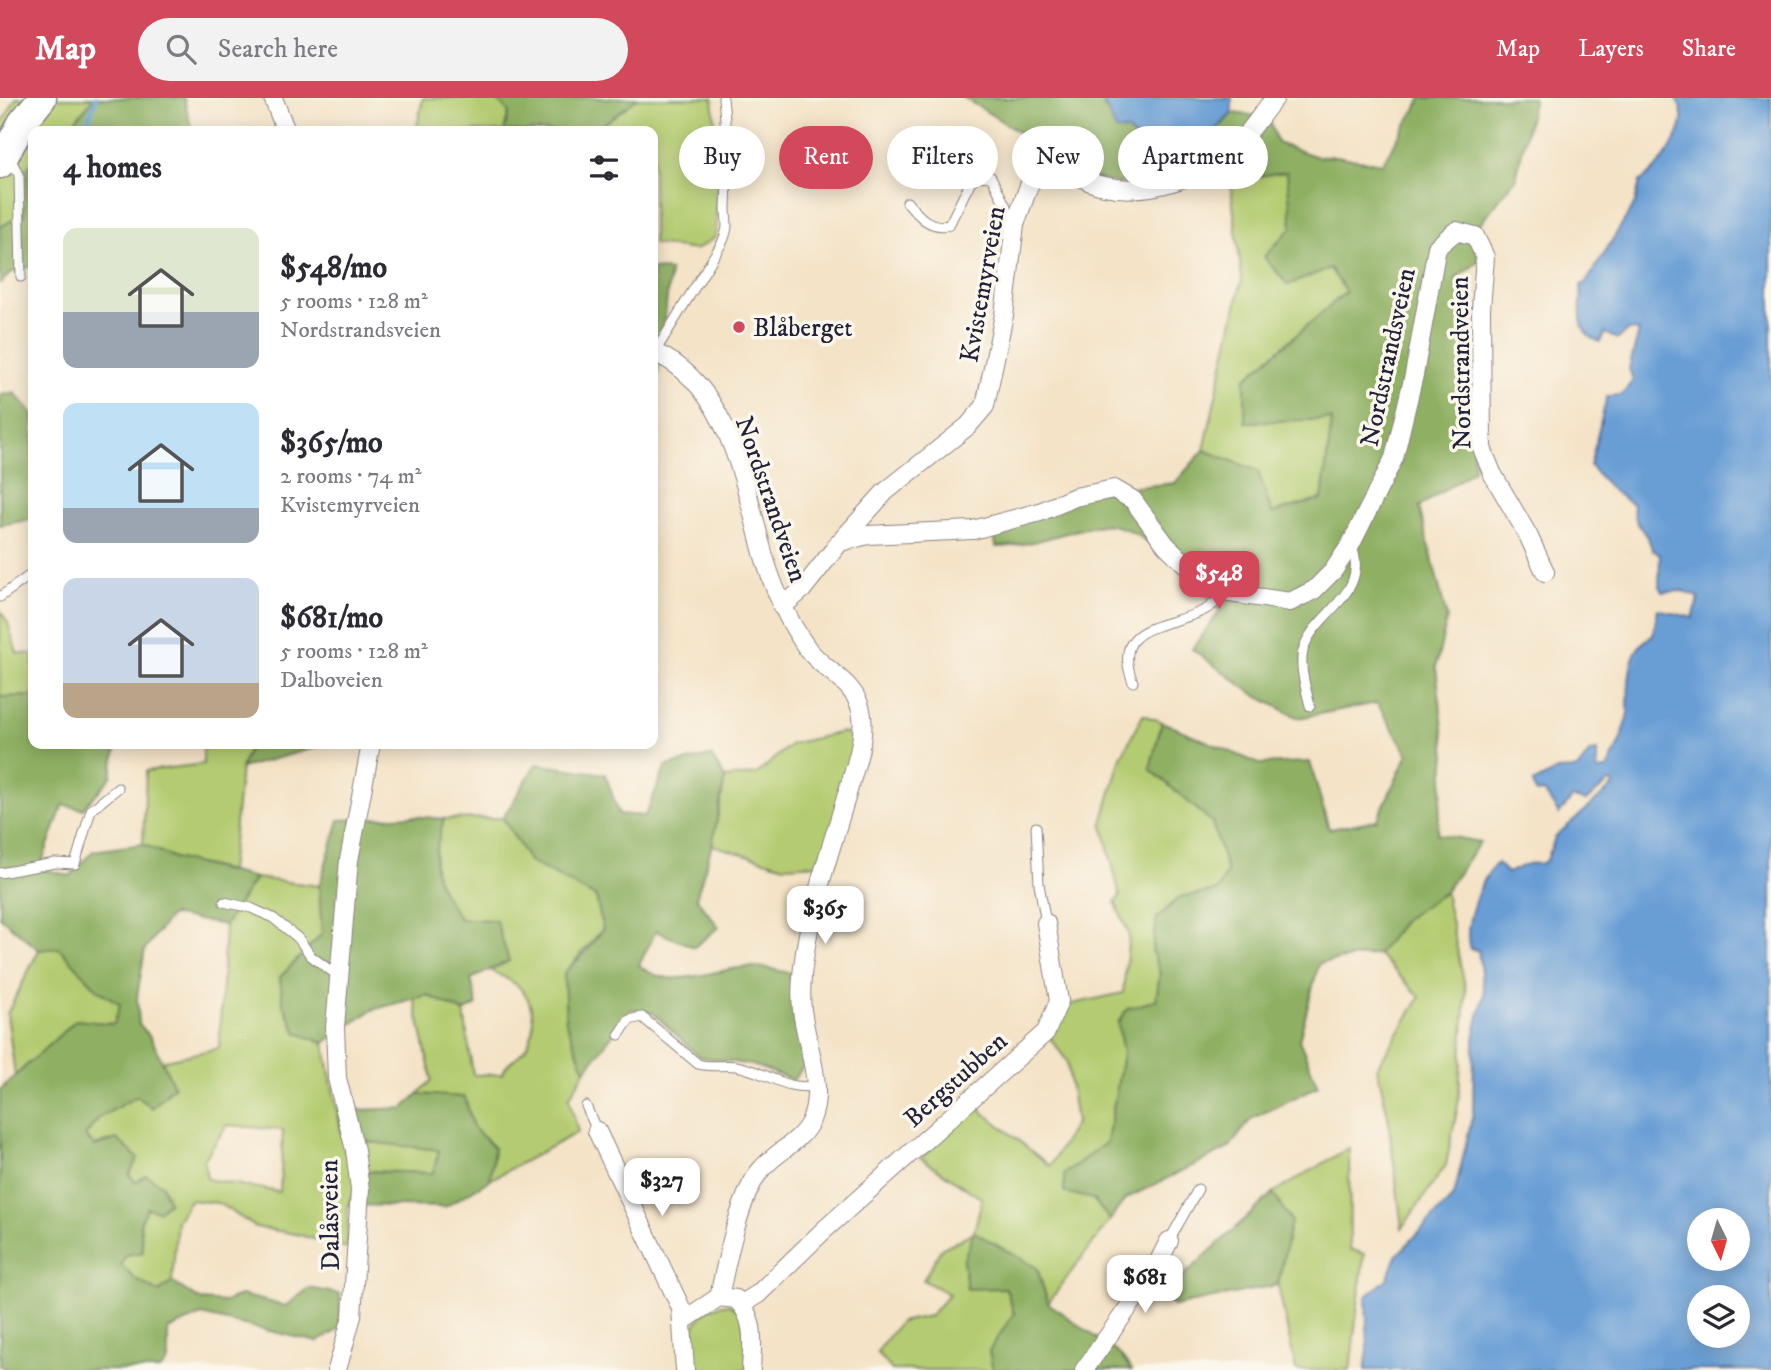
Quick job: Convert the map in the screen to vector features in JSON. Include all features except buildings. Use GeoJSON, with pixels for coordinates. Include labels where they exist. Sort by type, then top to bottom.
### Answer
{"type":"FeatureCollection","features":[{"type":"Feature","properties":{"kind":"main road"},"geometry":{"type":"LineString","coordinates":[[2,155],[42,98]]}},
{"type":"Feature","properties":{"kind":"street"},"geometry":{"type":"LineString","coordinates":[[273,98],[284,126]]}},
{"type":"Feature","properties":{"kind":"street","name":"Kvistemyrveien"},"geometry":{"type":"LineString","coordinates":[[840,542],[885,492],[968,426],[985,406],[1004,315],[1015,224],[1030,183],[1045,163],[1057,162],[1081,177],[1112,188],[1147,187],[1176,181],[1208,166],[1231,151],[1275,98]]}},
{"type":"Feature","properties":{"kind":"street","name":"Nordstrandsveien"},"geometry":{"type":"LineString","coordinates":[[840,542],[867,535],[973,530],[1040,512],[1075,497],[1114,489],[1133,500],[1166,545],[1195,573],[1223,592],[1290,602],[1314,590],[1333,571],[1351,544],[1394,458],[1414,375],[1437,247],[1456,231],[1466,232]]}},
{"type":"Feature","properties":{"kind":"street","name":"Nordstrandveien"},"geometry":{"type":"LineString","coordinates":[[1466,232],[1475,236],[1485,257],[1481,309],[1482,448],[1492,473],[1528,535],[1545,572]]}},
{"type":"Feature","properties":{"kind":"street","name":"Nordstrandveien"},"geometry":{"type":"LineString","coordinates":[[658,354],[691,374],[722,425],[782,607]]}},
{"type":"Feature","properties":{"kind":"street"},"geometry":{"type":"LineString","coordinates":[[719,1297],[726,1263],[752,1182],[771,1160],[803,1132],[814,1108],[815,1086],[802,1010],[804,955],[816,895],[858,753],[863,718],[851,688],[809,650],[782,607],[802,590],[840,542]]}},
{"type":"Feature","properties":{"kind":"street","name":"Dalåsveien"},"geometry":{"type":"LineString","coordinates":[[337,1370],[352,1316],[360,1219],[358,1163],[337,1078],[335,1027],[352,841],[370,749]]}},
{"type":"Feature","properties":{"kind":"street","name":"Bergstubben"},"geometry":{"type":"LineString","coordinates":[[742,1304],[758,1294],[824,1230],[1046,1032],[1059,1001],[1046,923]]}},
{"type":"Feature","properties":{"kind":"street"},"geometry":{"type":"LineString","coordinates":[[597,1131],[651,1240],[684,1320],[685,1370]]}},
{"type":"Feature","properties":{"kind":"street"},"geometry":{"type":"LineString","coordinates":[[1084,1370],[1153,1273],[1169,1241]]}},
{"type":"Feature","properties":{"kind":"street"},"geometry":{"type":"LineString","coordinates":[[684,1320],[719,1297],[732,1297],[742,1304],[753,1331],[751,1370]]}},
{"type":"Feature","properties":{"kind":"lane"},"geometry":{"type":"LineString","coordinates":[[658,346],[722,243],[730,225],[726,210],[729,145],[723,98]]}},
{"type":"Feature","properties":{"kind":"lane"},"geometry":{"type":"LineString","coordinates":[[2,155],[19,175],[22,277]]}},
{"type":"Feature","properties":{"kind":"lane"},"geometry":{"type":"LineString","coordinates":[[907,202],[928,223],[938,227],[949,225],[971,181],[977,176],[991,177],[1015,224]]}},
{"type":"Feature","properties":{"kind":"lane"},"geometry":{"type":"LineString","coordinates":[[1310,706],[1303,671],[1304,647],[1349,590],[1356,562],[1351,544]]}},
{"type":"Feature","properties":{"kind":"lane"},"geometry":{"type":"LineString","coordinates":[[0,597],[28,577]]}},
{"type":"Feature","properties":{"kind":"lane"},"geometry":{"type":"LineString","coordinates":[[1133,682],[1127,661],[1129,648],[1142,631],[1201,614],[1219,602],[1223,592]]}},
{"type":"Feature","properties":{"kind":"lane"},"geometry":{"type":"LineString","coordinates":[[0,873],[55,863],[75,864],[91,810],[118,788]]}},
{"type":"Feature","properties":{"kind":"lane","name":"Bergstubben"},"geometry":{"type":"LineString","coordinates":[[1036,827],[1037,870],[1046,923]]}},
{"type":"Feature","properties":{"kind":"lane"},"geometry":{"type":"LineString","coordinates":[[225,902],[251,908],[273,918],[291,931],[311,956],[338,976]]}},
{"type":"Feature","properties":{"kind":"lane"},"geometry":{"type":"LineString","coordinates":[[619,1035],[629,1020],[642,1017],[698,1064],[709,1067],[738,1066],[786,1086],[815,1086]]}},
{"type":"Feature","properties":{"kind":"lane"},"geometry":{"type":"LineString","coordinates":[[586,1106],[597,1131]]}},
{"type":"Feature","properties":{"kind":"lane"},"geometry":{"type":"LineString","coordinates":[[1169,1241],[1199,1189]]}},
{"type":"Feature","properties":{"kind":"green space"},"geometry":{"type":"Polygon","coordinates":[[[16,98],[94,98],[70,126],[28,126],[24,214],[0,227],[0,127],[16,98]]]}},
{"type":"Feature","properties":{"kind":"green space"},"geometry":{"type":"Polygon","coordinates":[[[94,98],[184,98],[191,126],[70,126],[94,98]]]}},
{"type":"Feature","properties":{"kind":"green space"},"geometry":{"type":"Polygon","coordinates":[[[423,98],[495,98],[509,112],[505,126],[417,126],[423,98]]]}},
{"type":"Feature","properties":{"kind":"green space"},"geometry":{"type":"Polygon","coordinates":[[[495,98],[638,98],[601,126],[505,126],[509,112],[495,98]]]}},
{"type":"Feature","properties":{"kind":"green space"},"geometry":{"type":"Polygon","coordinates":[[[638,98],[713,98],[715,126],[679,126],[679,189],[717,189],[716,237],[695,250],[658,245],[658,126],[601,126],[638,98]]]}},
{"type":"Feature","properties":{"kind":"green space"},"geometry":{"type":"Polygon","coordinates":[[[964,98],[1102,98],[1104,108],[1123,126],[1118,126],[1118,183],[1104,181],[1104,126],[1012,126],[1012,128],[964,98]]]}},
{"type":"Feature","properties":{"kind":"green space"},"geometry":{"type":"Polygon","coordinates":[[[1422,98],[1534,98],[1516,178],[1471,235],[1479,261],[1456,278],[1470,335],[1474,470],[1419,507],[1447,618],[1436,667],[1446,755],[1437,834],[1480,842],[1445,892],[1405,919],[1378,954],[1319,963],[1299,1040],[1318,1086],[1251,1119],[1229,1148],[1125,1199],[1110,1220],[1093,1199],[1064,1192],[1064,1174],[1107,1142],[1123,1054],[1118,1023],[1127,1009],[1156,1000],[1160,973],[1152,950],[1157,918],[1180,897],[1217,891],[1227,872],[1212,822],[1150,769],[1162,722],[1259,764],[1310,762],[1329,829],[1377,820],[1408,754],[1377,703],[1298,718],[1252,693],[1192,649],[1220,611],[1166,556],[1132,532],[1116,526],[1101,525],[1024,544],[996,547],[994,531],[1071,494],[1175,483],[1204,450],[1258,471],[1272,513],[1322,499],[1332,419],[1245,422],[1245,379],[1346,292],[1330,268],[1288,285],[1264,257],[1292,227],[1287,172],[1268,175],[1268,126],[1217,126],[1222,125],[1232,113],[1268,117],[1277,143],[1318,157],[1336,156],[1382,164],[1422,98]]]}},
{"type":"Feature","properties":{"kind":"green space"},"geometry":{"type":"Polygon","coordinates":[[[28,167],[28,267],[12,272],[0,283],[0,227],[24,214],[28,167]]]}},
{"type":"Feature","properties":{"kind":"green space"},"geometry":{"type":"Polygon","coordinates":[[[1287,171],[1292,227],[1330,268],[1346,292],[1245,379],[1246,422],[1332,419],[1322,499],[1272,513],[1204,450],[1242,279],[1231,189],[1268,189],[1268,174],[1287,171]]]}},
{"type":"Feature","properties":{"kind":"green space"},"geometry":{"type":"Polygon","coordinates":[[[658,270],[670,271],[658,374],[658,270]]]}},
{"type":"Feature","properties":{"kind":"green space"},"geometry":{"type":"Polygon","coordinates":[[[14,393],[28,408],[28,520],[0,525],[0,395],[14,393]]]}},
{"type":"Feature","properties":{"kind":"green space"},"geometry":{"type":"Polygon","coordinates":[[[0,610],[8,623],[17,653],[28,654],[28,696],[0,697],[0,610]]]}},
{"type":"Feature","properties":{"kind":"green space"},"geometry":{"type":"Polygon","coordinates":[[[28,696],[28,749],[116,749],[111,777],[83,809],[63,805],[43,859],[47,870],[70,876],[93,851],[143,844],[174,858],[255,878],[225,925],[171,915],[145,949],[137,997],[139,1024],[151,1038],[174,1086],[152,1108],[137,1096],[99,1118],[85,1136],[94,1146],[117,1139],[138,1158],[129,1175],[136,1182],[146,1175],[162,1185],[169,1202],[158,1211],[147,1208],[140,1223],[143,1252],[126,1255],[121,1265],[136,1280],[159,1292],[172,1282],[200,1300],[225,1302],[241,1295],[286,1306],[309,1288],[340,1294],[341,1328],[317,1342],[201,1315],[168,1330],[168,1361],[160,1370],[7,1370],[0,1366],[0,1090],[76,1020],[114,1024],[120,1004],[98,990],[59,948],[39,950],[0,917],[0,697],[28,696]]]}},
{"type":"Feature","properties":{"kind":"green space"},"geometry":{"type":"Polygon","coordinates":[[[1143,715],[1162,722],[1150,769],[1212,822],[1227,872],[1217,891],[1180,897],[1152,950],[1160,973],[1156,1000],[1127,1009],[1118,1023],[1123,1054],[1107,1142],[1064,1174],[1064,1192],[1093,1199],[1110,1220],[1048,1303],[1037,1268],[1006,1288],[1014,1314],[989,1351],[993,1370],[892,1370],[877,1352],[900,1322],[930,1316],[949,1294],[923,1280],[941,1249],[974,1232],[982,1199],[921,1158],[976,1106],[1050,1166],[1076,1122],[1067,1061],[1050,1038],[1063,1006],[1123,993],[1129,934],[1115,902],[1120,896],[1102,823],[1121,757],[1143,715]]]}},
{"type":"Feature","properties":{"kind":"green space"},"geometry":{"type":"Polygon","coordinates":[[[842,732],[863,740],[836,863],[785,866],[712,845],[725,778],[757,774],[791,744],[842,732]]]}},
{"type":"Feature","properties":{"kind":"green space"},"geometry":{"type":"Polygon","coordinates":[[[203,749],[249,749],[241,768],[230,871],[174,858],[143,844],[146,771],[203,764],[203,749]]]}},
{"type":"Feature","properties":{"kind":"green space"},"geometry":{"type":"Polygon","coordinates":[[[249,749],[311,749],[241,768],[249,749]]]}},
{"type":"Feature","properties":{"kind":"green space"},"geometry":{"type":"Polygon","coordinates":[[[711,756],[725,778],[712,845],[696,898],[719,927],[694,947],[656,931],[639,965],[651,973],[678,978],[750,967],[794,974],[804,1066],[793,1080],[752,1065],[700,1057],[653,1013],[632,1009],[585,1071],[566,1022],[564,973],[585,953],[603,929],[596,897],[529,861],[503,818],[536,764],[605,774],[619,814],[645,816],[666,766],[711,756]]]}},
{"type":"Feature","properties":{"kind":"green space"},"geometry":{"type":"Polygon","coordinates":[[[412,816],[444,819],[435,862],[443,892],[460,919],[496,920],[509,961],[471,979],[477,1005],[464,1012],[427,995],[372,1010],[324,1043],[297,1033],[283,1004],[280,977],[322,934],[319,886],[339,820],[412,816]]]}},
{"type":"Feature","properties":{"kind":"green space"},"geometry":{"type":"Polygon","coordinates":[[[503,818],[529,861],[596,897],[603,929],[564,973],[566,1022],[585,1071],[569,1098],[578,1132],[490,1180],[494,1148],[473,1127],[465,1098],[418,1094],[432,1080],[414,998],[427,995],[464,1012],[473,1075],[502,1074],[528,1043],[533,1018],[524,993],[516,984],[490,970],[509,961],[458,916],[438,888],[433,873],[434,852],[444,819],[503,818]]]}},
{"type":"Feature","properties":{"kind":"green space"},"geometry":{"type":"Polygon","coordinates":[[[255,878],[319,886],[322,934],[280,977],[283,1004],[297,1033],[324,1043],[343,1139],[439,1149],[433,1173],[366,1171],[348,1205],[347,1248],[296,1234],[256,1227],[218,1203],[190,1200],[177,1221],[172,1282],[159,1292],[137,1281],[121,1266],[126,1255],[143,1252],[140,1223],[147,1208],[136,1182],[129,1175],[137,1158],[94,1146],[85,1136],[99,1118],[138,1096],[152,1107],[174,1087],[162,1061],[219,1048],[225,925],[255,878]],[[227,1125],[204,1160],[207,1179],[280,1192],[283,1130],[227,1125]]]}},
{"type":"Feature","properties":{"kind":"green space"},"geometry":{"type":"Polygon","coordinates":[[[1445,892],[1466,991],[1458,1105],[1446,1165],[1402,1228],[1388,1116],[1377,1067],[1420,997],[1378,954],[1405,919],[1445,892]]]}},
{"type":"Feature","properties":{"kind":"green space"},"geometry":{"type":"Polygon","coordinates":[[[59,947],[98,990],[120,1004],[114,1024],[76,1020],[15,1076],[7,1014],[39,950],[59,947]]]}},
{"type":"Feature","properties":{"kind":"green space"},"geometry":{"type":"Polygon","coordinates":[[[418,1094],[465,1097],[473,1127],[494,1148],[490,1180],[445,1207],[348,1205],[366,1171],[433,1173],[439,1150],[343,1139],[337,1111],[404,1108],[418,1094]]]}},
{"type":"Feature","properties":{"kind":"green space"},"geometry":{"type":"Polygon","coordinates":[[[1349,1148],[1350,1249],[1364,1254],[1350,1370],[1296,1370],[1278,1285],[1291,1221],[1273,1193],[1349,1148]]]}},
{"type":"Feature","properties":{"kind":"green space"},"geometry":{"type":"Polygon","coordinates":[[[1273,1193],[1291,1221],[1278,1285],[1173,1306],[1166,1292],[1273,1193]]]}},
{"type":"Feature","properties":{"kind":"green space"},"geometry":{"type":"Polygon","coordinates":[[[974,1232],[1037,1268],[1048,1303],[1119,1354],[1132,1370],[993,1370],[989,1351],[1014,1313],[1006,1288],[967,1289],[963,1261],[974,1232]]]}},
{"type":"Feature","properties":{"kind":"green space"},"geometry":{"type":"Polygon","coordinates":[[[729,1304],[742,1313],[749,1370],[689,1370],[689,1347],[699,1318],[716,1306],[729,1304]]]}},
{"type":"Feature","properties":{"kind":"water"},"geometry":{"type":"Polygon","coordinates":[[[1102,98],[1232,98],[1232,113],[1220,126],[1118,126],[1116,130],[1102,98]]]}},
{"type":"Feature","properties":{"kind":"water"},"geometry":{"type":"Polygon","coordinates":[[[1677,98],[1771,98],[1771,1370],[1365,1370],[1368,1350],[1366,1297],[1387,1279],[1396,1256],[1454,1196],[1473,1113],[1474,1038],[1484,994],[1478,950],[1470,949],[1468,940],[1468,929],[1479,891],[1497,863],[1507,873],[1547,860],[1555,837],[1614,785],[1609,782],[1586,801],[1572,798],[1559,814],[1544,792],[1536,793],[1533,783],[1557,770],[1577,769],[1590,752],[1597,751],[1597,770],[1607,769],[1627,719],[1633,659],[1637,649],[1653,636],[1658,609],[1693,618],[1699,597],[1683,591],[1662,592],[1659,586],[1660,555],[1652,550],[1648,538],[1636,520],[1633,505],[1613,491],[1590,466],[1607,396],[1622,395],[1633,380],[1629,369],[1639,331],[1628,330],[1618,339],[1605,333],[1600,342],[1586,332],[1581,318],[1581,285],[1586,283],[1635,203],[1640,181],[1661,162],[1674,142],[1682,122],[1677,98]]]}},
{"type":"Feature","properties":{"kind":"waterway"},"geometry":{"type":"LineString","coordinates":[[86,126],[96,98]]}},
{"type":"Feature","properties":{"kind":"place","name":"Blåberget"},"geometry":{"type":"Point","coordinates":[739,327]}}]}
